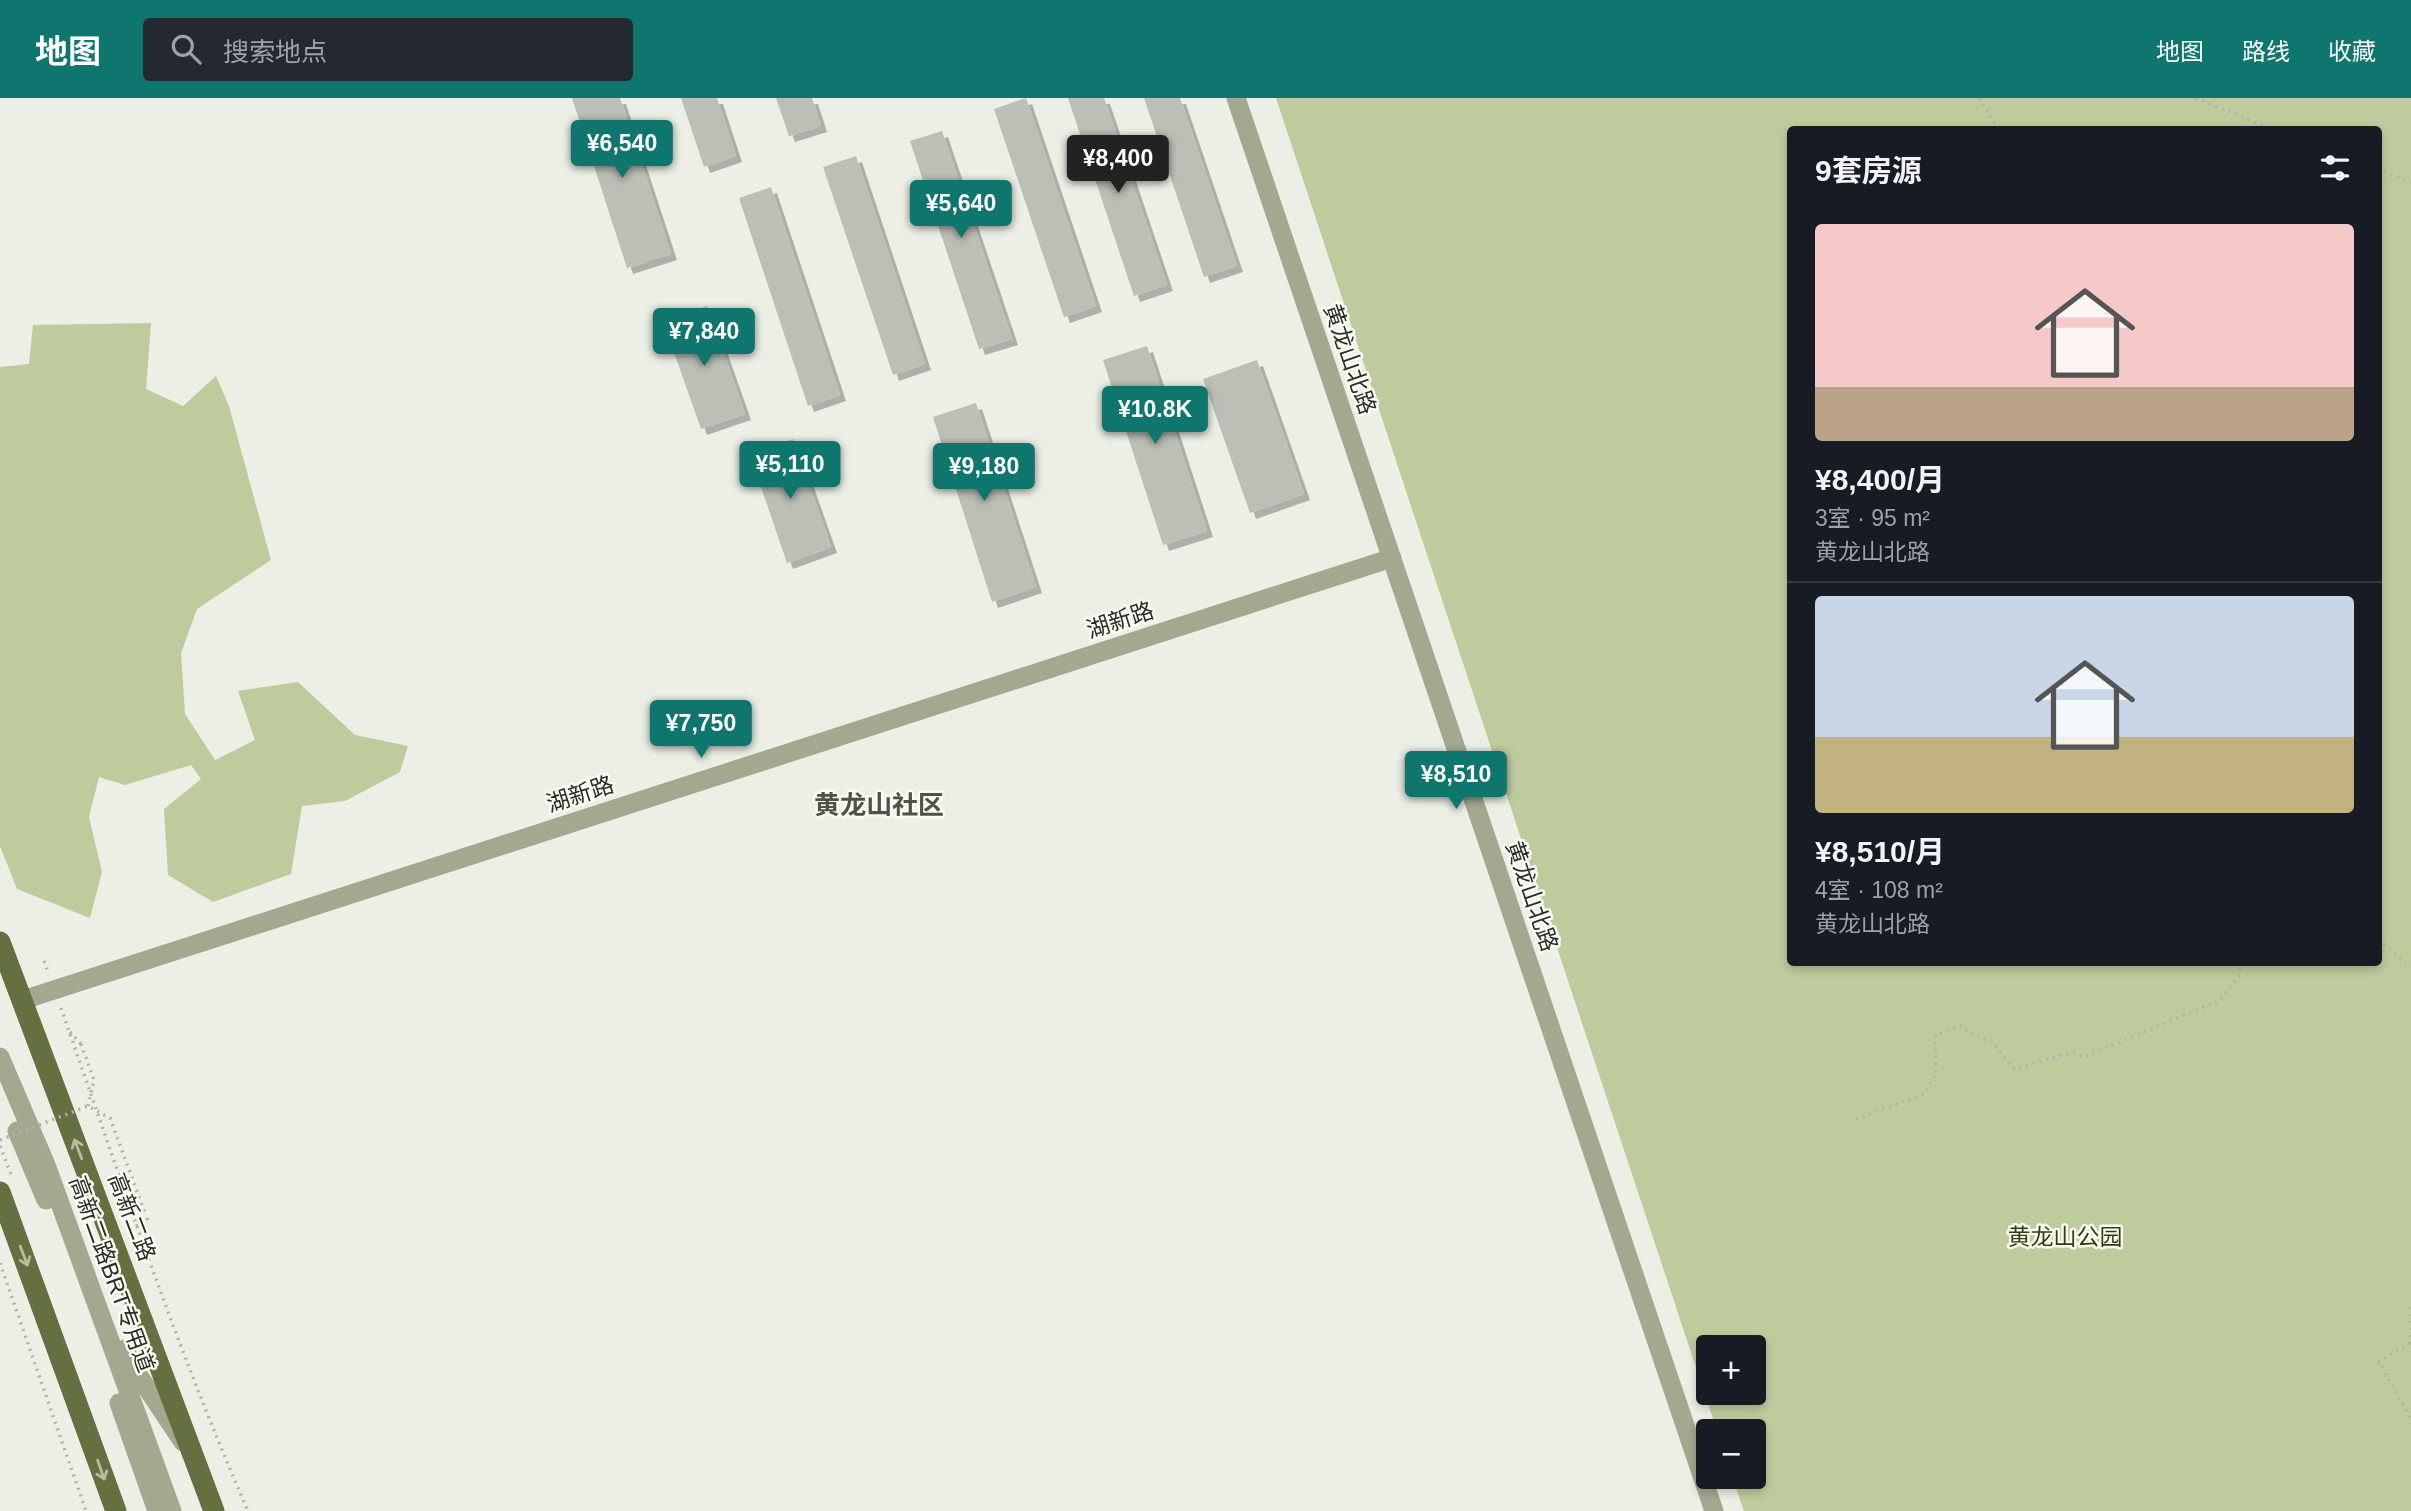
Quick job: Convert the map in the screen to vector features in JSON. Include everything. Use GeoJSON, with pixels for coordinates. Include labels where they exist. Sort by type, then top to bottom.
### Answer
{"type":"FeatureCollection","features":[{"type":"Feature","properties":{"kind":"main road","name":"高新二路"},"geometry":{"type":"LineString","coordinates":[[0,942],[214,1511]]}},
{"type":"Feature","properties":{"kind":"main road"},"geometry":{"type":"LineString","coordinates":[[6,1186],[116,1511]]}},
{"type":"Feature","properties":{"kind":"street","name":"黄龙山北路"},"geometry":{"type":"LineString","coordinates":[[1236,98],[1714,1511]]}},
{"type":"Feature","properties":{"kind":"street","name":"湖新路"},"geometry":{"type":"LineString","coordinates":[[23,1000],[1392,558]]}},
{"type":"Feature","properties":{"kind":"street","name":"高新二路BRT专用道"},"geometry":{"type":"LineString","coordinates":[[0,1056],[46,1165],[172,1511]]}},
{"type":"Feature","properties":{"kind":"street","name":"高新二路BRT专用道"},"geometry":{"type":"LineString","coordinates":[[0,1089],[66,1250],[157,1511]]}},
{"type":"Feature","properties":{"kind":"street"},"geometry":{"type":"LineString","coordinates":[[46,1165],[87,1247],[131,1364],[191,1455]]}},
{"type":"Feature","properties":{"kind":"path"},"geometry":{"type":"LineString","coordinates":[[1979,98],[1996,126]]}},
{"type":"Feature","properties":{"kind":"path"},"geometry":{"type":"LineString","coordinates":[[2196,98],[2263,126]]}},
{"type":"Feature","properties":{"kind":"path"},"geometry":{"type":"LineString","coordinates":[[2382,170],[2411,183]]}},
{"type":"Feature","properties":{"kind":"path"},"geometry":{"type":"LineString","coordinates":[[2382,943],[2411,967]]}},
{"type":"Feature","properties":{"kind":"path"},"geometry":{"type":"LineString","coordinates":[[1856,1119],[1924,1094],[1936,1074],[1936,1035],[1961,1026],[1973,1035],[1991,1041],[2014,1069],[2073,1052],[2084,1057],[2219,1001],[2239,976],[2242,966]]}},
{"type":"Feature","properties":{"kind":"path"},"geometry":{"type":"LineString","coordinates":[[88,1107],[94,1080],[81,1044],[68,1030],[136,1226],[215,1435],[248,1511]]}},
{"type":"Feature","properties":{"kind":"path"},"geometry":{"type":"LineString","coordinates":[[0,1140],[88,1107],[110,1118],[148,1221],[136,1226]]}},
{"type":"Feature","properties":{"kind":"path"},"geometry":{"type":"LineString","coordinates":[[0,1146],[6,1186]]}},
{"type":"Feature","properties":{"kind":"path"},"geometry":{"type":"LineString","coordinates":[[1,1266],[86,1511]]}},
{"type":"Feature","properties":{"kind":"path"},"geometry":{"type":"LineString","coordinates":[[2411,1307],[2411,1345],[2379,1362],[2411,1419]]}},
{"type":"Feature","properties":{"kind":"green space","name":"黄龙山公园"},"geometry":{"type":"Polygon","coordinates":[[[1276,98],[2411,98],[2411,1511],[1744,1511],[1736,1489],[1766,1489],[1766,1419],[1713,1419],[1708,1405],[1766,1405],[1766,1335],[1696,1335],[1696,1368],[1276,98]]]}},
{"type":"Feature","properties":{"kind":"green space"},"geometry":{"type":"Polygon","coordinates":[[[151,323],[146,389],[183,406],[216,376],[229,406],[271,560],[197,609],[181,653],[185,714],[215,760],[255,740],[238,691],[298,682],[355,735],[408,746],[400,772],[345,801],[302,806],[291,874],[213,902],[168,875],[164,809],[201,779],[191,765],[125,785],[99,777],[89,817],[102,872],[90,918],[17,889],[0,846],[0,367],[29,364],[33,325],[151,323]]]}},
{"type":"Feature","properties":{"kind":"building"},"geometry":{"type":"Polygon","coordinates":[[[572,98],[620,98],[671,254],[627,268],[572,98]]]}},
{"type":"Feature","properties":{"kind":"building"},"geometry":{"type":"Polygon","coordinates":[[[681,98],[717,98],[736,156],[704,167],[681,98]]]}},
{"type":"Feature","properties":{"kind":"building"},"geometry":{"type":"Polygon","coordinates":[[[776,98],[812,98],[821,126],[789,136],[776,98]]]}},
{"type":"Feature","properties":{"kind":"building"},"geometry":{"type":"Polygon","coordinates":[[[1026,98],[1096,306],[1064,317],[994,109],[1026,98]]]}},
{"type":"Feature","properties":{"kind":"building"},"geometry":{"type":"Polygon","coordinates":[[[1068,98],[1104,98],[1167,285],[1134,296],[1068,98]]]}},
{"type":"Feature","properties":{"kind":"building"},"geometry":{"type":"Polygon","coordinates":[[[1144,98],[1180,98],[1237,266],[1204,277],[1144,98]]]}},
{"type":"Feature","properties":{"kind":"building"},"geometry":{"type":"Polygon","coordinates":[[[942,131],[1012,339],[979,349],[910,141],[942,131]]]}},
{"type":"Feature","properties":{"kind":"building"},"geometry":{"type":"Polygon","coordinates":[[[856,156],[925,364],[893,375],[823,167],[856,156]]]}},
{"type":"Feature","properties":{"kind":"building"},"geometry":{"type":"Polygon","coordinates":[[[771,187],[840,395],[808,406],[739,198],[771,187]]]}},
{"type":"Feature","properties":{"kind":"building"},"geometry":{"type":"Polygon","coordinates":[[[707,306],[745,414],[701,429],[663,321],[707,306]]]}},
{"type":"Feature","properties":{"kind":"building"},"geometry":{"type":"Polygon","coordinates":[[[1147,346],[1207,531],[1163,545],[1103,360],[1147,346]]]}},
{"type":"Feature","properties":{"kind":"building"},"geometry":{"type":"Polygon","coordinates":[[[1257,360],[1304,494],[1250,513],[1203,379],[1257,360]]]}},
{"type":"Feature","properties":{"kind":"building"},"geometry":{"type":"Polygon","coordinates":[[[976,403],[1036,587],[992,602],[933,417],[976,403]]]}},
{"type":"Feature","properties":{"kind":"building"},"geometry":{"type":"Polygon","coordinates":[[[793,439],[831,547],[787,563],[750,455],[793,439]]]}},
{"type":"Feature","properties":{"kind":"district","name":"黄龙山社区"},"geometry":{"type":"Point","coordinates":[879,805]}}]}
